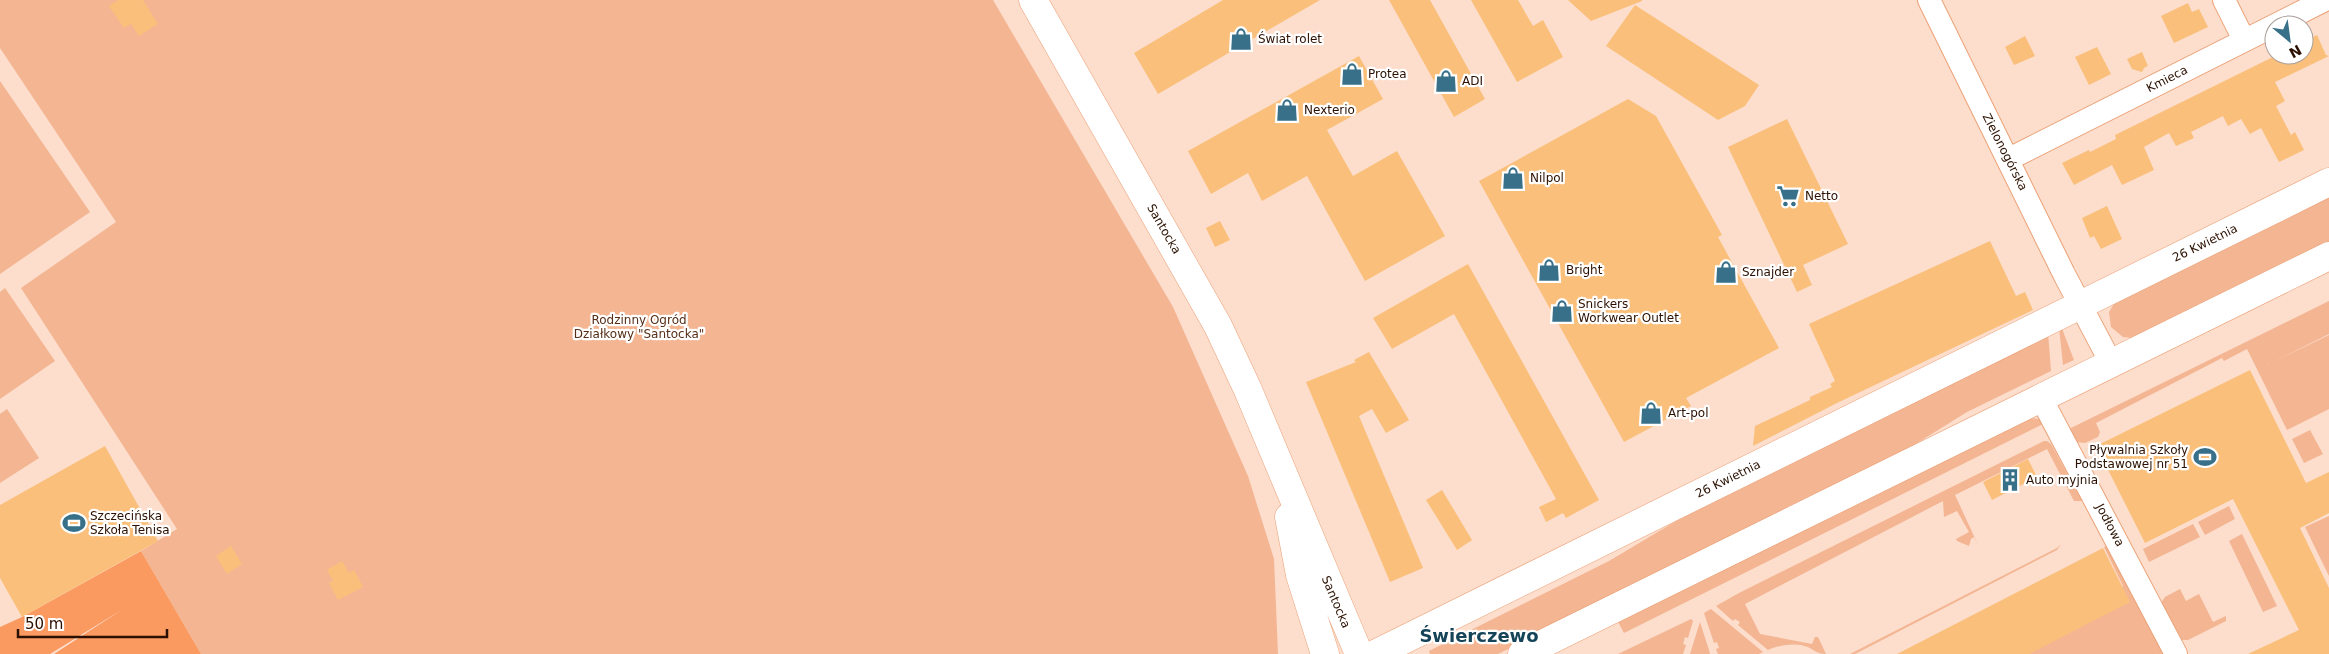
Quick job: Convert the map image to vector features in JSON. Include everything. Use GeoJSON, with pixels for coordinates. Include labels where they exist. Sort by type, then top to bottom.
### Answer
{"type":"FeatureCollection","features":[{"type":"Feature","properties":{"kind":"street","name":"Santocka"},"geometry":{"type":"LineString","coordinates":[[1033,0],[1210,311],[1242,376],[1359,654]]}},
{"type":"Feature","properties":{"kind":"street","name":"Zielonogórska"},"geometry":{"type":"LineString","coordinates":[[1929,0],[2080,304]]}},
{"type":"Feature","properties":{"kind":"street"},"geometry":{"type":"LineString","coordinates":[[2224,0],[2244,40]]}},
{"type":"Feature","properties":{"kind":"street","name":"Kmieca"},"geometry":{"type":"LineString","coordinates":[[2009,159],[2325,0]]}},
{"type":"Feature","properties":{"kind":"street","name":"26 Kwietnia"},"geometry":{"type":"LineString","coordinates":[[1375,654],[2329,182]]}},
{"type":"Feature","properties":{"kind":"street"},"geometry":{"type":"LineString","coordinates":[[1522,654],[2329,256]]}},
{"type":"Feature","properties":{"kind":"street"},"geometry":{"type":"LineString","coordinates":[[2080,304],[2111,363]]}},
{"type":"Feature","properties":{"kind":"street","name":"Jodłowa"},"geometry":{"type":"LineString","coordinates":[[2041,398],[2176,654]]}},
{"type":"Feature","properties":{"kind":"street","name":"Santocka"},"geometry":{"type":"LineString","coordinates":[[1279,467],[1300,575],[1325,654]]}},
{"type":"Feature","properties":{"kind":"green space","name":"Rodzinny Ogród Działkowy \"Santocka\""},"geometry":{"type":"Polygon","coordinates":[[[0,0],[993,0],[1173,307],[1248,476],[1274,559],[1278,654],[201,654],[141,551],[177,529],[21,288],[116,222],[0,48],[0,0]]]}},
{"type":"Feature","properties":{"kind":"green space"},"geometry":{"type":"Polygon","coordinates":[[[0,81],[90,212],[0,274],[0,81]]]}},
{"type":"Feature","properties":{"kind":"green space"},"geometry":{"type":"Polygon","coordinates":[[[2329,193],[2329,244],[2133,338],[2123,337],[2111,327],[2109,312],[2115,302],[2329,193]]]}},
{"type":"Feature","properties":{"kind":"green space"},"geometry":{"type":"Polygon","coordinates":[[[5,288],[55,361],[0,399],[0,292],[5,288]]]}},
{"type":"Feature","properties":{"kind":"green space"},"geometry":{"type":"Polygon","coordinates":[[[2329,301],[2329,334],[2267,365],[2329,335],[2329,409],[2287,430],[2247,349],[2224,361],[2222,358],[2096,423],[2100,432],[2098,437],[2085,443],[2076,442],[2069,429],[2329,301]]]}},
{"type":"Feature","properties":{"kind":"green space"},"geometry":{"type":"Polygon","coordinates":[[[2061,326],[2074,360],[2063,365],[2059,327],[2061,326]]]}},
{"type":"Feature","properties":{"kind":"green space"},"geometry":{"type":"Polygon","coordinates":[[[2048,332],[2051,371],[1967,412],[1877,468],[1498,654],[1430,654],[1429,651],[1609,561],[1703,505],[2048,332]]]}},
{"type":"Feature","properties":{"kind":"green space"},"geometry":{"type":"Polygon","coordinates":[[[7,409],[39,458],[0,483],[0,414],[7,409]]]}},
{"type":"Feature","properties":{"kind":"green space"},"geometry":{"type":"Polygon","coordinates":[[[2030,418],[2039,419],[2045,423],[1624,633],[1617,620],[2030,418]]]}},
{"type":"Feature","properties":{"kind":"green space"},"geometry":{"type":"Polygon","coordinates":[[[2310,430],[2323,454],[2304,463],[2292,439],[2310,430]]]}},
{"type":"Feature","properties":{"kind":"green space"},"geometry":{"type":"Polygon","coordinates":[[[2044,441],[2051,444],[2082,501],[2074,501],[2047,449],[1955,495],[1979,547],[1974,537],[1971,539],[1969,546],[1957,541],[1956,539],[1969,532],[1957,511],[1944,517],[1943,501],[1745,604],[1760,634],[1812,644],[1815,637],[1818,637],[1826,654],[1793,644],[1768,650],[1738,625],[1740,622],[1735,619],[1733,621],[1716,606],[1739,593],[2044,441]]]}},
{"type":"Feature","properties":{"kind":"green space"},"geometry":{"type":"Polygon","coordinates":[[[2229,506],[2235,519],[2205,535],[2198,522],[2229,506]]]}},
{"type":"Feature","properties":{"kind":"green space"},"geometry":{"type":"Polygon","coordinates":[[[2329,516],[2329,576],[2305,527],[2329,516]]]}},
{"type":"Feature","properties":{"kind":"green space"},"geometry":{"type":"Polygon","coordinates":[[[2193,524],[2200,537],[2149,562],[2143,549],[2193,524]]]}},
{"type":"Feature","properties":{"kind":"green space"},"geometry":{"type":"Polygon","coordinates":[[[2242,534],[2277,606],[2263,612],[2229,541],[2242,534]]]}},
{"type":"Feature","properties":{"kind":"green space"},"geometry":{"type":"Polygon","coordinates":[[[2061,544],[2057,550],[1855,654],[1850,654],[2057,548],[2061,544]]]}},
{"type":"Feature","properties":{"kind":"green space"},"geometry":{"type":"Polygon","coordinates":[[[2106,546],[2164,654],[1990,654],[2123,586],[2104,547],[2106,546]]]}},
{"type":"Feature","properties":{"kind":"green space"},"geometry":{"type":"Polygon","coordinates":[[[2180,589],[2186,601],[2199,594],[2213,622],[2226,616],[2226,621],[2188,640],[2182,640],[2161,603],[2165,597],[2180,589]]]}},
{"type":"Feature","properties":{"kind":"green space"},"geometry":{"type":"Polygon","coordinates":[[[1711,609],[1763,652],[1759,654],[1718,654],[1716,649],[1719,648],[1717,642],[1714,643],[1704,613],[1711,609]]]}},
{"type":"Feature","properties":{"kind":"green space"},"geometry":{"type":"Polygon","coordinates":[[[1691,619],[1693,621],[1688,638],[1685,637],[1683,644],[1686,645],[1683,654],[1618,654],[1691,619]]]}},
{"type":"Feature","properties":{"kind":"green space"},"geometry":{"type":"Polygon","coordinates":[[[1700,622],[1710,654],[1690,654],[1700,622]]]}},
{"type":"Feature","properties":{"kind":"shaded area"},"geometry":{"type":"Polygon","coordinates":[[[141,551],[201,654],[54,654],[123,609],[50,654],[0,654],[0,627],[22,617],[141,551]]]}},
{"type":"Feature","properties":{"kind":"building"},"geometry":{"type":"Polygon","coordinates":[[[118,0],[143,0],[158,24],[139,36],[131,24],[124,28],[109,6],[118,0]]]}},
{"type":"Feature","properties":{"kind":"building"},"geometry":{"type":"Polygon","coordinates":[[[1223,0],[1320,0],[1158,94],[1134,53],[1223,0]]]}},
{"type":"Feature","properties":{"kind":"building"},"geometry":{"type":"Polygon","coordinates":[[[1389,0],[1430,0],[1485,99],[1454,117],[1389,0]]]}},
{"type":"Feature","properties":{"kind":"building"},"geometry":{"type":"Polygon","coordinates":[[[1471,0],[1518,0],[1533,26],[1543,20],[1563,57],[1517,82],[1471,0]]]}},
{"type":"Feature","properties":{"kind":"building"},"geometry":{"type":"Polygon","coordinates":[[[1568,0],[1642,0],[1642,1],[1591,21],[1568,0]]]}},
{"type":"Feature","properties":{"kind":"building"},"geometry":{"type":"Polygon","coordinates":[[[2188,3],[2192,12],[2199,9],[2208,27],[2174,43],[2161,16],[2188,3]]]}},
{"type":"Feature","properties":{"kind":"building"},"geometry":{"type":"Polygon","coordinates":[[[1635,5],[1759,85],[1745,106],[1718,120],[1606,46],[1635,5]]]}},
{"type":"Feature","properties":{"kind":"building"},"geometry":{"type":"Polygon","coordinates":[[[2317,35],[2326,55],[2329,56],[2314,63],[2314,37],[2317,35]]]}},
{"type":"Feature","properties":{"kind":"building"},"geometry":{"type":"Polygon","coordinates":[[[2025,36],[2035,56],[2014,65],[2005,47],[2025,36]]]}},
{"type":"Feature","properties":{"kind":"building"},"geometry":{"type":"Polygon","coordinates":[[[2097,47],[2111,74],[2089,85],[2075,57],[2097,47]]]}},
{"type":"Feature","properties":{"kind":"building"},"geometry":{"type":"Polygon","coordinates":[[[2142,52],[2148,66],[2142,72],[2132,69],[2127,59],[2142,52]]]}},
{"type":"Feature","properties":{"kind":"building"},"geometry":{"type":"Polygon","coordinates":[[[1359,56],[1383,99],[1327,130],[1353,176],[1397,151],[1445,236],[1365,281],[1307,176],[1262,201],[1248,173],[1211,194],[1188,151],[1359,56]]]}},
{"type":"Feature","properties":{"kind":"building"},"geometry":{"type":"Polygon","coordinates":[[[2264,61],[2264,65],[2310,65],[2275,82],[2285,101],[2276,106],[2291,135],[2295,132],[2304,150],[2279,162],[2261,128],[2250,134],[2241,119],[2228,126],[2223,116],[2191,132],[2194,138],[2176,146],[2169,133],[2144,147],[2154,170],[2122,185],[2112,165],[2074,185],[2062,163],[2116,139],[2115,135],[2264,61]]]}},
{"type":"Feature","properties":{"kind":"building"},"geometry":{"type":"Polygon","coordinates":[[[1628,99],[1656,116],[1722,235],[1718,237],[1779,348],[1686,398],[1691,406],[1624,442],[1479,181],[1628,99]]]}},
{"type":"Feature","properties":{"kind":"building","name":"Netto"},"geometry":{"type":"Polygon","coordinates":[[[1787,119],[1848,244],[1803,265],[1812,285],[1797,292],[1728,147],[1787,119]]]}},
{"type":"Feature","properties":{"kind":"building"},"geometry":{"type":"Polygon","coordinates":[[[2107,206],[2122,239],[2101,249],[2094,236],[2090,238],[2082,218],[2107,206]]]}},
{"type":"Feature","properties":{"kind":"building"},"geometry":{"type":"Polygon","coordinates":[[[1220,221],[1230,240],[1215,247],[1206,228],[1220,221]]]}},
{"type":"Feature","properties":{"kind":"building"},"geometry":{"type":"Polygon","coordinates":[[[1990,241],[2016,296],[2025,292],[2033,310],[1837,403],[1753,446],[1755,426],[1810,400],[1810,397],[1832,387],[1830,384],[1835,381],[1809,324],[1990,241]]]}},
{"type":"Feature","properties":{"kind":"building"},"geometry":{"type":"Polygon","coordinates":[[[1468,264],[1599,500],[1566,518],[1563,513],[1546,522],[1539,507],[1556,499],[1454,314],[1392,349],[1373,318],[1468,264]]]}},
{"type":"Feature","properties":{"kind":"building"},"geometry":{"type":"Polygon","coordinates":[[[1369,352],[1409,420],[1386,433],[1372,409],[1359,416],[1423,568],[1390,582],[1306,382],[1356,362],[1354,360],[1369,352]]]}},
{"type":"Feature","properties":{"kind":"building"},"geometry":{"type":"Polygon","coordinates":[[[2250,370],[2306,483],[2329,472],[2329,513],[2300,528],[2329,588],[2329,654],[2248,654],[2299,630],[2233,499],[2145,543],[2096,446],[2250,370]]]}},
{"type":"Feature","properties":{"kind":"building","name":"Szczecińska Szkoła Tenisa"},"geometry":{"type":"Polygon","coordinates":[[[105,446],[158,541],[22,617],[0,578],[0,505],[105,446]]]}},
{"type":"Feature","properties":{"kind":"building","name":"Auto myjnia"},"geometry":{"type":"Polygon","coordinates":[[[2028,459],[2037,477],[1992,500],[1983,482],[2028,459]]]}},
{"type":"Feature","properties":{"kind":"building"},"geometry":{"type":"Polygon","coordinates":[[[1442,490],[1472,540],[1457,550],[1426,500],[1442,490]]]}},
{"type":"Feature","properties":{"kind":"building"},"geometry":{"type":"Polygon","coordinates":[[[231,546],[242,564],[227,574],[216,556],[231,546]]]}},
{"type":"Feature","properties":{"kind":"building"},"geometry":{"type":"Polygon","coordinates":[[[2103,548],[2130,602],[2029,654],[1897,654],[2103,548]]]}},
{"type":"Feature","properties":{"kind":"building"},"geometry":{"type":"Polygon","coordinates":[[[342,561],[349,573],[354,570],[363,587],[338,600],[329,583],[333,581],[327,570],[342,561]]]}},
{"type":"Feature","properties":{"kind":"place","name":"Świat rolet"},"geometry":{"type":"Point","coordinates":[1241,39]}},
{"type":"Feature","properties":{"kind":"place","name":"Protea"},"geometry":{"type":"Point","coordinates":[1352,74]}},
{"type":"Feature","properties":{"kind":"place","name":"ADI"},"geometry":{"type":"Point","coordinates":[1446,81]}},
{"type":"Feature","properties":{"kind":"place","name":"Nexterio"},"geometry":{"type":"Point","coordinates":[1287,110]}},
{"type":"Feature","properties":{"kind":"place","name":"Nilpol"},"geometry":{"type":"Point","coordinates":[1513,178]}},
{"type":"Feature","properties":{"kind":"place","name":"Netto"},"geometry":{"type":"Point","coordinates":[1788,196]}},
{"type":"Feature","properties":{"kind":"place","name":"Bright"},"geometry":{"type":"Point","coordinates":[1549,270]}},
{"type":"Feature","properties":{"kind":"place","name":"Sznajder"},"geometry":{"type":"Point","coordinates":[1726,272]}},
{"type":"Feature","properties":{"kind":"place","name":"Snickers Workwear Outlet"},"geometry":{"type":"Point","coordinates":[1562,311]}},
{"type":"Feature","properties":{"kind":"place","name":"Art-pol"},"geometry":{"type":"Point","coordinates":[1651,413]}},
{"type":"Feature","properties":{"kind":"place","name":"Pływalnia Szkoły Podstawowej nr 51"},"geometry":{"type":"Point","coordinates":[2205,457]}},
{"type":"Feature","properties":{"kind":"place","name":"Auto myjnia"},"geometry":{"type":"Point","coordinates":[2010,480]}},
{"type":"Feature","properties":{"kind":"place","name":"Szczecińska Szkoła Tenisa"},"geometry":{"type":"Point","coordinates":[74,523]}},
{"type":"Feature","properties":{"kind":"district","name":"Świerczewo"},"geometry":{"type":"Point","coordinates":[1479,636]}}]}
